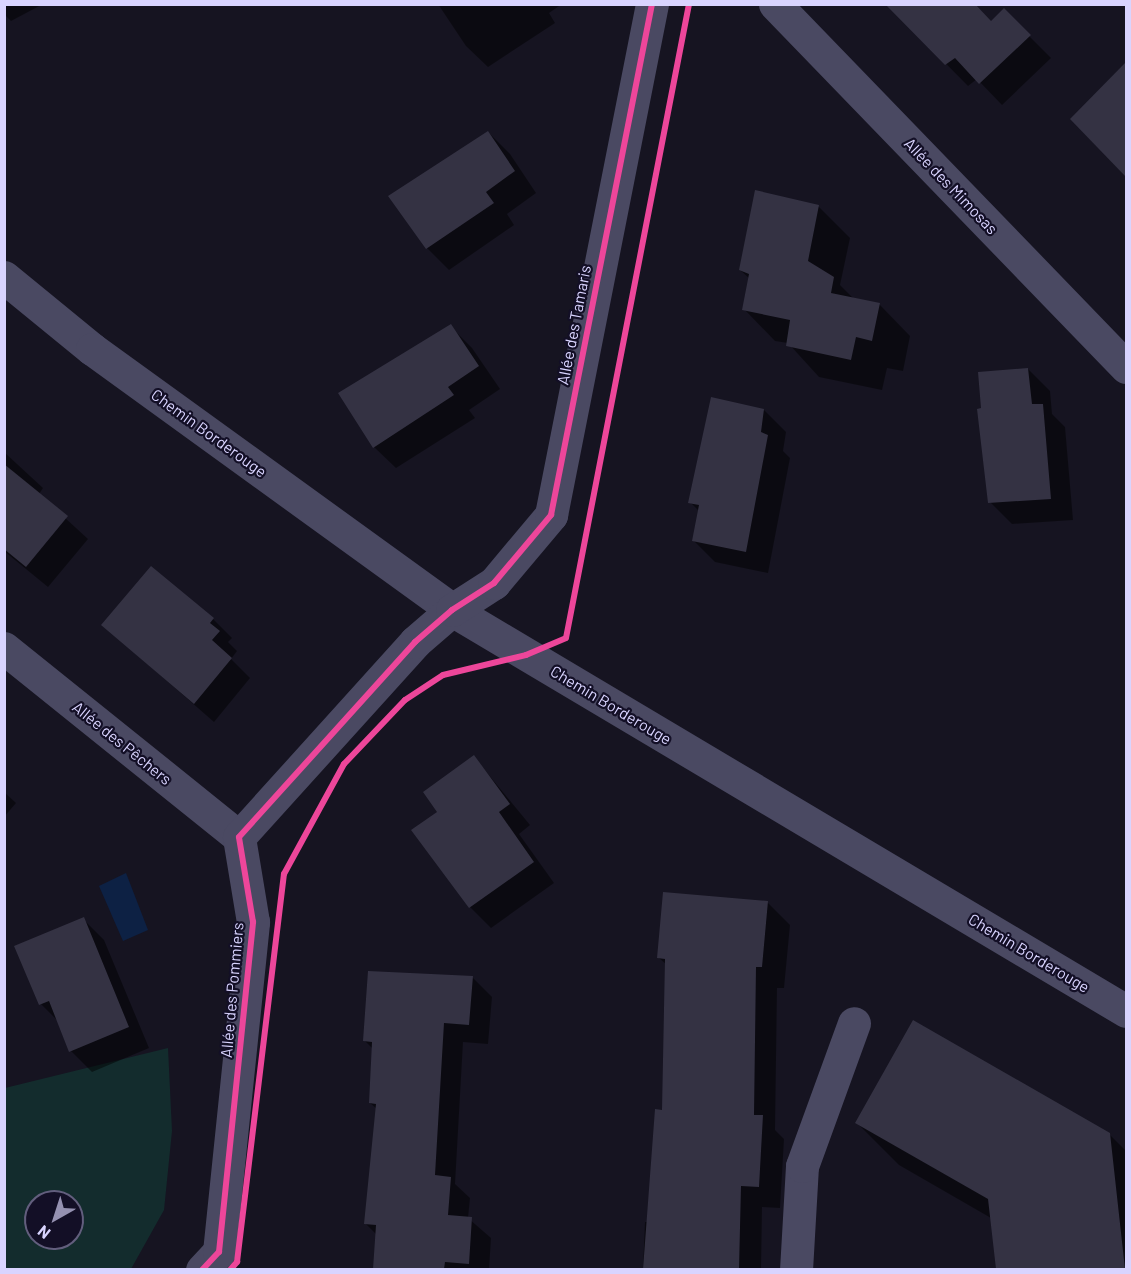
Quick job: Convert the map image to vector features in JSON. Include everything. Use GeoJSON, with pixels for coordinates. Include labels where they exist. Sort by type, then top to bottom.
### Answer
{"type":"FeatureCollection","features":[{"type":"Feature","properties":{"kind":"street","name":"Allée des Tamaris"},"geometry":{"type":"LineString","coordinates":[[452,610],[494,583],[550,515],[652,4]]}},
{"type":"Feature","properties":{"kind":"street","name":"Allée des Mimosas"},"geometry":{"type":"LineString","coordinates":[[775,4],[1126,367]]}},
{"type":"Feature","properties":{"kind":"street","name":"Chemin Borderouge"},"geometry":{"type":"LineString","coordinates":[[4,278],[93,349],[452,610],[1126,1011]]}},
{"type":"Feature","properties":{"kind":"street"},"geometry":{"type":"LineString","coordinates":[[239,837],[415,642],[452,610]]}},
{"type":"Feature","properties":{"kind":"street","name":"Allée des Pêchers"},"geometry":{"type":"LineString","coordinates":[[4,648],[239,837]]}},
{"type":"Feature","properties":{"kind":"street","name":"Allée des Pommiers"},"geometry":{"type":"LineString","coordinates":[[202,1269],[219,1252],[254,922],[239,837]]}},
{"type":"Feature","properties":{"kind":"street"},"geometry":{"type":"LineString","coordinates":[[795,1269],[802,1166],[854,1023]]}},
{"type":"Feature","properties":{"kind":"green space"},"geometry":{"type":"Polygon","coordinates":[[[168,1048],[172,1131],[164,1210],[131,1269],[5,1269],[5,1088],[168,1048]]]}},
{"type":"Feature","properties":{"kind":"water"},"geometry":{"type":"Polygon","coordinates":[[[126,873],[148,930],[123,941],[99,886],[126,873]]]}},
{"type":"Feature","properties":{"kind":"building"},"geometry":{"type":"Polygon","coordinates":[[[885,4],[975,4],[991,21],[1004,8],[1031,35],[979,84],[955,58],[945,65],[885,4]]]}},
{"type":"Feature","properties":{"kind":"building"},"geometry":{"type":"Polygon","coordinates":[[[1126,62],[1126,177],[1070,119],[1126,62]]]}},
{"type":"Feature","properties":{"kind":"building"},"geometry":{"type":"Polygon","coordinates":[[[488,131],[515,171],[486,192],[494,203],[426,249],[388,196],[488,131]]]}},
{"type":"Feature","properties":{"kind":"building"},"geometry":{"type":"Polygon","coordinates":[[[755,190],[819,205],[808,261],[834,277],[831,293],[880,303],[872,341],[856,337],[851,360],[786,346],[790,320],[742,310],[749,274],[739,270],[755,190]]]}},
{"type":"Feature","properties":{"kind":"building"},"geometry":{"type":"Polygon","coordinates":[[[451,324],[479,366],[448,387],[454,395],[373,448],[338,393],[451,324]]]}},
{"type":"Feature","properties":{"kind":"building"},"geometry":{"type":"Polygon","coordinates":[[[1028,368],[1032,404],[1043,404],[1051,499],[988,503],[977,409],[981,408],[978,372],[1028,368]]]}},
{"type":"Feature","properties":{"kind":"building"},"geometry":{"type":"Polygon","coordinates":[[[711,397],[764,409],[761,432],[768,435],[746,552],[692,541],[699,505],[688,503],[711,397]]]}},
{"type":"Feature","properties":{"kind":"building"},"geometry":{"type":"Polygon","coordinates":[[[4,464],[68,516],[26,567],[4,549],[4,464]]]}},
{"type":"Feature","properties":{"kind":"building"},"geometry":{"type":"Polygon","coordinates":[[[151,566],[214,618],[210,623],[220,631],[212,640],[232,658],[194,704],[101,625],[151,566]]]}},
{"type":"Feature","properties":{"kind":"building"},"geometry":{"type":"Polygon","coordinates":[[[474,755],[510,804],[499,812],[534,862],[469,908],[411,830],[437,812],[423,792],[474,755]]]}},
{"type":"Feature","properties":{"kind":"building"},"geometry":{"type":"Polygon","coordinates":[[[663,892],[768,901],[762,967],[756,967],[754,1115],[763,1115],[759,1187],[741,1186],[739,1269],[643,1269],[655,1109],[662,1110],[665,959],[657,958],[663,892]]]}},
{"type":"Feature","properties":{"kind":"building"},"geometry":{"type":"Polygon","coordinates":[[[84,917],[129,1027],[69,1052],[49,1001],[39,1005],[14,946],[84,917]]]}},
{"type":"Feature","properties":{"kind":"building"},"geometry":{"type":"Polygon","coordinates":[[[368,971],[473,976],[469,1025],[444,1023],[435,1175],[451,1177],[448,1215],[472,1217],[469,1264],[445,1262],[444,1269],[373,1269],[376,1225],[364,1224],[376,1104],[369,1103],[372,1042],[363,1041],[368,971]]]}},
{"type":"Feature","properties":{"kind":"building"},"geometry":{"type":"Polygon","coordinates":[[[913,1020],[1110,1133],[1125,1269],[996,1269],[988,1199],[855,1123],[913,1020]]]}},
{"type":"Feature","properties":{"kind":"cycle path"},"geometry":{"type":"LineString","coordinates":[[202,1270],[219,1252],[253,922],[239,837],[415,642],[452,610],[494,583],[551,515],[652,4]]}},
{"type":"Feature","properties":{"kind":"cycle path"},"geometry":{"type":"LineString","coordinates":[[230,1270],[237,1262],[284,874],[344,764],[405,700],[443,675],[526,655],[566,638],[689,4]]}}]}
